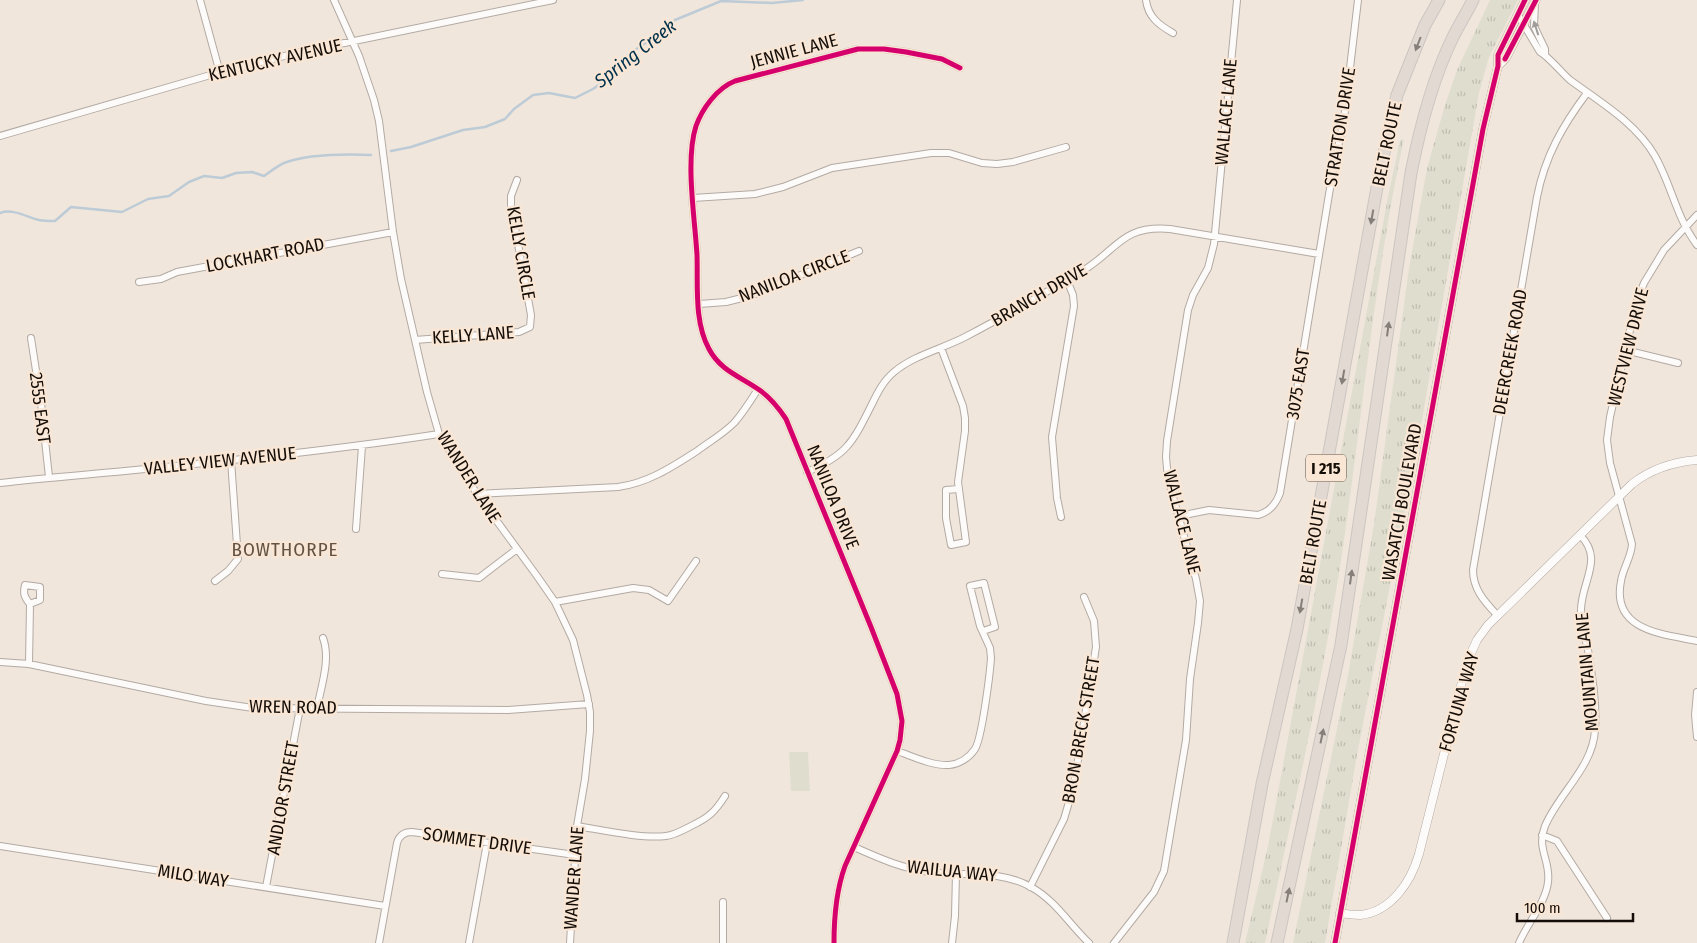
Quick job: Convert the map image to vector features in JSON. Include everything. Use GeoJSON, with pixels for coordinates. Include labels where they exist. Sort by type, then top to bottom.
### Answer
{"type":"FeatureCollection","features":[{"type":"Feature","properties":{"kind":"highway","name":"BELT ROUTE"},"geometry":{"type":"LineString","coordinates":[[1233,943],[1262,784],[1297,629],[1380,171],[1398,95],[1425,25],[1437,0]]}},
{"type":"Feature","properties":{"kind":"highway","name":"BELT ROUTE"},"geometry":{"type":"LineString","coordinates":[[1277,943],[1341,645],[1411,173],[1432,91],[1452,39],[1474,0]]}},
{"type":"Feature","properties":{"kind":"street"},"geometry":{"type":"LineString","coordinates":[[200,0],[220,73]]}},
{"type":"Feature","properties":{"kind":"street","name":"WANDER LANE"},"geometry":{"type":"LineString","coordinates":[[334,0],[367,79],[379,120],[401,280],[427,392],[439,434],[477,494],[555,602],[573,640],[589,704],[590,731],[585,779],[577,826],[570,943]]}},
{"type":"Feature","properties":{"kind":"street","name":"KENTUCKY AVENUE"},"geometry":{"type":"LineString","coordinates":[[0,136],[296,53],[553,0]]}},
{"type":"Feature","properties":{"kind":"street"},"geometry":{"type":"LineString","coordinates":[[1146,0],[1154,19],[1173,33]]}},
{"type":"Feature","properties":{"kind":"street","name":"WALLACE LANE"},"geometry":{"type":"LineString","coordinates":[[1114,943],[1154,892],[1164,871],[1186,740],[1190,679],[1200,600],[1167,472],[1167,441],[1188,310],[1193,295],[1209,264],[1215,237],[1237,0]]}},
{"type":"Feature","properties":{"kind":"street","name":"STRATTON DRIVE"},"geometry":{"type":"LineString","coordinates":[[1319,254],[1344,119],[1358,0]]}},
{"type":"Feature","properties":{"kind":"street","name":"WASATCH BOULEVARD"},"geometry":{"type":"LineString","coordinates":[[1335,943],[1483,128],[1498,66],[1498,55],[1525,0]]}},
{"type":"Feature","properties":{"kind":"street"},"geometry":{"type":"LineString","coordinates":[[1536,1],[1534,26],[1545,49],[1545,54]]}},
{"type":"Feature","properties":{"kind":"street","name":"WASATCH BOULEVARD"},"geometry":{"type":"LineString","coordinates":[[1498,66],[1506,58],[1536,1]]}},
{"type":"Feature","properties":{"kind":"street"},"geometry":{"type":"LineString","coordinates":[[1518,15],[1540,52],[1545,54],[1557,69],[1630,126],[1649,147],[1660,166],[1685,227],[1697,245]]}},
{"type":"Feature","properties":{"kind":"street","name":"JENNIE LANE"},"geometry":{"type":"LineString","coordinates":[[723,88],[735,81],[858,50],[884,49],[906,52],[942,59],[960,68]]}},
{"type":"Feature","properties":{"kind":"street","name":"NANILOA DRIVE"},"geometry":{"type":"LineString","coordinates":[[723,88],[703,112],[694,133],[692,155],[702,333],[714,357],[731,374],[769,397],[781,412],[808,472],[897,694],[901,711],[902,721],[897,750],[842,875],[837,895],[834,943]]}},
{"type":"Feature","properties":{"kind":"street","name":"DEERCREEK ROAD"},"geometry":{"type":"LineString","coordinates":[[1497,615],[1477,591],[1473,570],[1508,362],[1537,197],[1544,169],[1551,148],[1561,130],[1587,92]]}},
{"type":"Feature","properties":{"kind":"street"},"geometry":{"type":"LineString","coordinates":[[693,198],[761,193],[832,168],[930,153],[949,153],[982,163],[997,164],[1013,162],[1066,147]]}},
{"type":"Feature","properties":{"kind":"street","name":"KELLY CIRCLE"},"geometry":{"type":"LineString","coordinates":[[517,180],[511,196],[511,206],[531,315],[530,327]]}},
{"type":"Feature","properties":{"kind":"street","name":"WESTVIEW DRIVE"},"geometry":{"type":"LineString","coordinates":[[1697,215],[1660,255],[1644,283],[1636,304],[1625,350],[1610,417],[1607,440],[1610,463],[1632,544],[1630,556],[1620,582],[1620,596],[1624,609],[1634,622],[1644,629],[1657,634],[1697,640]]}},
{"type":"Feature","properties":{"kind":"street","name":"BRANCH DRIVE"},"geometry":{"type":"LineString","coordinates":[[808,472],[835,459],[850,443],[858,433],[880,388],[893,372],[910,361],[973,333],[1066,280],[1091,265],[1124,238],[1136,232],[1162,228],[1319,254]]}},
{"type":"Feature","properties":{"kind":"street","name":"LOCKHART ROAD"},"geometry":{"type":"LineString","coordinates":[[139,282],[161,279],[177,272],[393,232]]}},
{"type":"Feature","properties":{"kind":"street","name":"NANILOA CIRCLE"},"geometry":{"type":"LineString","coordinates":[[699,304],[726,302],[750,296],[860,251]]}},
{"type":"Feature","properties":{"kind":"street","name":"3075 EAST"},"geometry":{"type":"LineString","coordinates":[[1179,516],[1209,510],[1252,515],[1264,513],[1276,502],[1282,487],[1319,254]]}},
{"type":"Feature","properties":{"kind":"street"},"geometry":{"type":"LineString","coordinates":[[1061,517],[1057,498],[1052,443],[1074,306],[1073,295],[1066,280]]}},
{"type":"Feature","properties":{"kind":"street","name":"KELLY LANE"},"geometry":{"type":"LineString","coordinates":[[415,340],[518,332],[530,327]]}},
{"type":"Feature","properties":{"kind":"street","name":"2555 EAST"},"geometry":{"type":"LineString","coordinates":[[31,338],[41,403],[49,477]]}},
{"type":"Feature","properties":{"kind":"street"},"geometry":{"type":"LineString","coordinates":[[941,348],[963,406],[965,418],[958,486],[966,542],[951,545],[946,518],[946,490],[958,486]]}},
{"type":"Feature","properties":{"kind":"street"},"geometry":{"type":"LineString","coordinates":[[1625,350],[1678,363]]}},
{"type":"Feature","properties":{"kind":"street"},"geometry":{"type":"LineString","coordinates":[[477,494],[633,485],[671,468],[717,437],[734,422],[758,389]]}},
{"type":"Feature","properties":{"kind":"street","name":"VALLEY VIEW AVENUE"},"geometry":{"type":"LineString","coordinates":[[0,483],[362,446],[439,434]]}},
{"type":"Feature","properties":{"kind":"street"},"geometry":{"type":"LineString","coordinates":[[356,529],[362,446]]}},
{"type":"Feature","properties":{"kind":"street"},"geometry":{"type":"LineString","coordinates":[[215,581],[228,571],[238,559],[231,460]]}},
{"type":"Feature","properties":{"kind":"street","name":"FORTUNA WAY"},"geometry":{"type":"LineString","coordinates":[[1340,913],[1361,914],[1380,908],[1400,892],[1412,874],[1419,854],[1467,662],[1482,633],[1497,615],[1632,484],[1650,472],[1674,463],[1697,460]]}},
{"type":"Feature","properties":{"kind":"street","name":"MOUNTAIN LANE"},"geometry":{"type":"LineString","coordinates":[[1542,835],[1548,821],[1588,757],[1594,735],[1594,707],[1590,667],[1580,612],[1592,555],[1588,544],[1580,535]]}},
{"type":"Feature","properties":{"kind":"street"},"geometry":{"type":"LineString","coordinates":[[442,574],[479,578],[517,549]]}},
{"type":"Feature","properties":{"kind":"street"},"geometry":{"type":"LineString","coordinates":[[555,602],[633,588],[649,590],[668,601],[696,561]]}},
{"type":"Feature","properties":{"kind":"street"},"geometry":{"type":"LineString","coordinates":[[897,750],[941,765],[958,763],[970,755],[976,748],[979,740],[991,664],[990,648],[983,631],[970,586],[984,583],[995,627],[983,631]]}},
{"type":"Feature","properties":{"kind":"street","name":"BRON BRECK STREET"},"geometry":{"type":"LineString","coordinates":[[1030,887],[1064,820],[1073,791],[1096,647],[1093,616],[1084,597]]}},
{"type":"Feature","properties":{"kind":"street"},"geometry":{"type":"LineString","coordinates":[[29,664],[30,604]]}},
{"type":"Feature","properties":{"kind":"street"},"geometry":{"type":"LineString","coordinates":[[317,708],[326,657],[326,646],[323,638]]}},
{"type":"Feature","properties":{"kind":"street","name":"WREN ROAD"},"geometry":{"type":"LineString","coordinates":[[0,662],[29,664],[253,708],[508,710],[589,704]]}},
{"type":"Feature","properties":{"kind":"street"},"geometry":{"type":"LineString","coordinates":[[1697,692],[1695,715],[1697,737]]}},
{"type":"Feature","properties":{"kind":"street","name":"ANDLOR STREET"},"geometry":{"type":"LineString","coordinates":[[266,888],[300,708]]}},
{"type":"Feature","properties":{"kind":"street"},"geometry":{"type":"LineString","coordinates":[[577,826],[653,836],[667,836],[676,834],[703,820],[716,811],[725,796]]}},
{"type":"Feature","properties":{"kind":"street","name":"SOMMET DRIVE"},"geometry":{"type":"LineString","coordinates":[[379,943],[397,843],[402,834],[412,832],[575,856]]}},
{"type":"Feature","properties":{"kind":"street"},"geometry":{"type":"LineString","coordinates":[[1519,943],[1548,884],[1548,874],[1541,846],[1542,835],[1557,841],[1606,918]]}},
{"type":"Feature","properties":{"kind":"street"},"geometry":{"type":"LineString","coordinates":[[469,943],[487,843]]}},
{"type":"Feature","properties":{"kind":"street","name":"MILO WAY"},"geometry":{"type":"LineString","coordinates":[[0,846],[385,906]]}},
{"type":"Feature","properties":{"kind":"street","name":"WAILUA WAY"},"geometry":{"type":"LineString","coordinates":[[854,847],[883,860],[908,868],[929,872],[997,875],[1011,879],[1030,887],[1054,904],[1089,943]]}},
{"type":"Feature","properties":{"kind":"street"},"geometry":{"type":"LineString","coordinates":[[952,943],[956,874]]}},
{"type":"Feature","properties":{"kind":"street"},"geometry":{"type":"LineString","coordinates":[[723,902],[723,943]]}},
{"type":"Feature","properties":{"kind":"green space"},"geometry":{"type":"Polygon","coordinates":[[[1490,0],[1518,0],[1489,57],[1479,93],[1419,437],[1357,755],[1325,943],[1293,943],[1348,675],[1374,524],[1409,268],[1427,168],[1457,70],[1490,0]]]}},
{"type":"Feature","properties":{"kind":"green space"},"geometry":{"type":"Polygon","coordinates":[[[1404,139],[1384,244],[1349,508],[1315,705],[1265,943],[1245,943],[1268,846],[1387,202],[1400,140],[1404,139]]]}},
{"type":"Feature","properties":{"kind":"green space"},"geometry":{"type":"Polygon","coordinates":[[[789,752],[808,752],[810,791],[791,791],[789,752]]]}},
{"type":"Feature","properties":{"kind":"waterway","name":"Spring Creek"},"geometry":{"type":"LineString","coordinates":[[391,151],[411,147],[463,130],[485,127],[505,119],[514,109],[533,95],[549,93],[575,98],[593,89],[610,77],[630,53],[652,39],[675,20],[721,1],[772,3],[803,0]]}},
{"type":"Feature","properties":{"kind":"waterway","name":"Spring Creek"},"geometry":{"type":"LineString","coordinates":[[0,213],[14,212],[39,220],[55,221],[71,207],[122,212],[148,199],[169,196],[189,182],[204,176],[222,178],[236,173],[252,172],[264,176],[284,163],[304,158],[315,156],[371,155]]}},
{"type":"Feature","properties":{"kind":"cycle path"},"geometry":{"type":"LineString","coordinates":[[1335,943],[1483,129],[1498,66],[1498,55],[1525,0]]}},
{"type":"Feature","properties":{"kind":"cycle path"},"geometry":{"type":"LineString","coordinates":[[1505,59],[1536,0]]}},
{"type":"Feature","properties":{"kind":"cycle path"},"geometry":{"type":"LineString","coordinates":[[834,943],[836,904],[842,875],[897,751],[902,721],[897,694],[786,419],[766,395],[724,367],[713,356],[704,338],[698,303],[697,255],[691,172],[693,140],[696,126],[706,106],[716,94],[735,81],[858,49],[884,49],[906,52],[942,59],[960,68]]}},
{"type":"Feature","properties":{"kind":"district","name":"BOWTHORPE"},"geometry":{"type":"Point","coordinates":[285,549]}}]}
